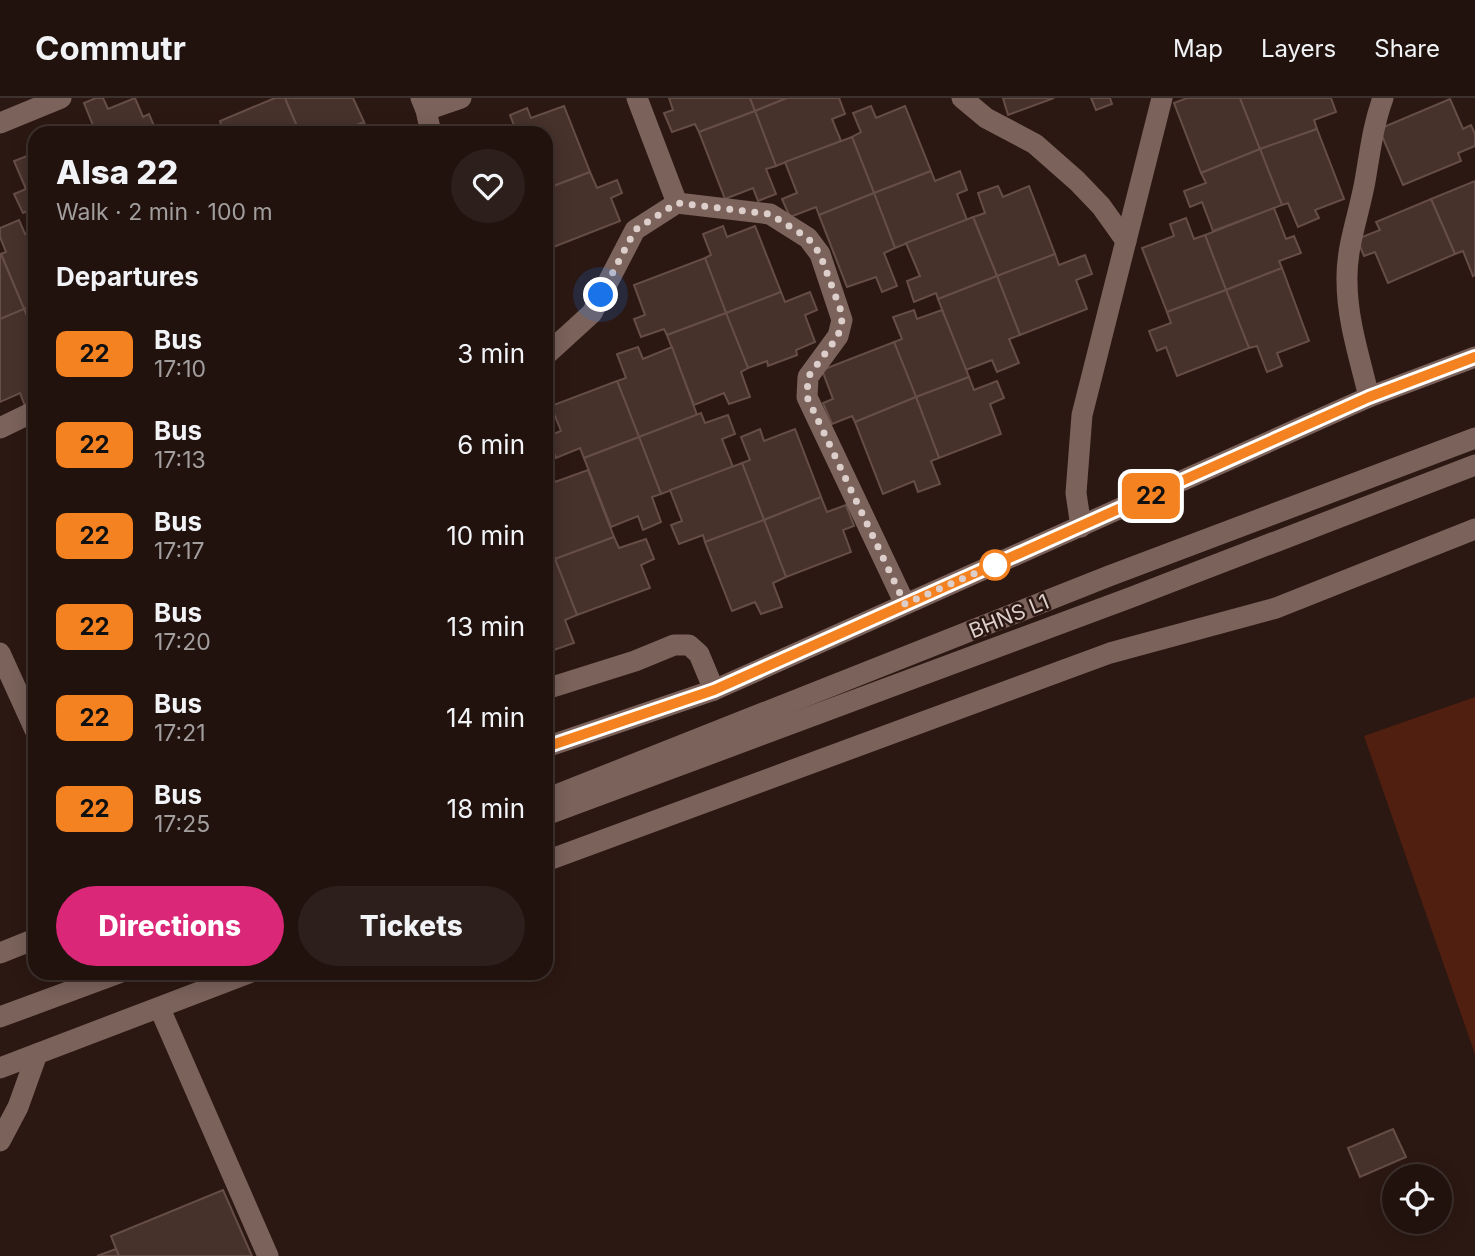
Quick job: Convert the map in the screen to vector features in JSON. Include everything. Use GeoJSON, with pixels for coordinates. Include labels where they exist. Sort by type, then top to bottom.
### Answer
{"type":"FeatureCollection","features":[{"type":"Feature","properties":{"kind":"street"},"geometry":{"type":"LineString","coordinates":[[0,123],[61,98]]}},
{"type":"Feature","properties":{"kind":"street"},"geometry":{"type":"LineString","coordinates":[[429,126],[423,104],[461,98]]}},
{"type":"Feature","properties":{"kind":"street"},"geometry":{"type":"LineString","coordinates":[[637,98],[677,203]]}},
{"type":"Feature","properties":{"kind":"street"},"geometry":{"type":"LineString","coordinates":[[962,98],[986,118],[1035,144],[1101,206],[1126,241]]}},
{"type":"Feature","properties":{"kind":"street"},"geometry":{"type":"LineString","coordinates":[[1081,527],[1076,493],[1082,415],[1162,98]]}},
{"type":"Feature","properties":{"kind":"street"},"geometry":{"type":"LineString","coordinates":[[1369,397],[1348,305],[1347,279],[1353,230],[1374,124],[1383,98]]}},
{"type":"Feature","properties":{"kind":"street"},"geometry":{"type":"LineString","coordinates":[[553,349],[592,313],[635,230],[677,203],[770,214],[808,238],[820,254],[842,320],[838,336],[808,377],[807,397],[905,604]]}},
{"type":"Feature","properties":{"kind":"street"},"geometry":{"type":"LineString","coordinates":[[553,745],[714,690],[1369,397],[1475,357]]}},
{"type":"Feature","properties":{"kind":"street"},"geometry":{"type":"LineString","coordinates":[[0,428],[28,414]]}},
{"type":"Feature","properties":{"kind":"street","name":"BHNS L1"},"geometry":{"type":"LineString","coordinates":[[553,796],[1109,576],[1475,438]]}},
{"type":"Feature","properties":{"kind":"street","name":"BHNS L1"},"geometry":{"type":"LineString","coordinates":[[553,811],[1132,597],[1475,465]]}},
{"type":"Feature","properties":{"kind":"street"},"geometry":{"type":"LineString","coordinates":[[553,858],[1110,653],[1276,608],[1475,529]]}},
{"type":"Feature","properties":{"kind":"street"},"geometry":{"type":"LineString","coordinates":[[553,687],[635,661],[674,645],[689,645],[699,654],[714,690]]}},
{"type":"Feature","properties":{"kind":"street"},"geometry":{"type":"LineString","coordinates":[[0,653],[28,715]]}},
{"type":"Feature","properties":{"kind":"street"},"geometry":{"type":"LineString","coordinates":[[0,953],[28,942]]}},
{"type":"Feature","properties":{"kind":"street"},"geometry":{"type":"LineString","coordinates":[[0,1003],[61,980]]}},
{"type":"Feature","properties":{"kind":"street"},"geometry":{"type":"LineString","coordinates":[[0,1017],[100,980]]}},
{"type":"Feature","properties":{"kind":"street"},"geometry":{"type":"LineString","coordinates":[[0,1068],[232,980]]}},
{"type":"Feature","properties":{"kind":"street"},"geometry":{"type":"LineString","coordinates":[[160,1009],[268,1256]]}},
{"type":"Feature","properties":{"kind":"street"},"geometry":{"type":"LineString","coordinates":[[0,1141],[18,1107],[37,1054]]}},
{"type":"Feature","properties":{"kind":"shaded area"},"geometry":{"type":"Polygon","coordinates":[[[1475,697],[1475,1054],[1364,736],[1475,697]]]}},
{"type":"Feature","properties":{"kind":"building"},"geometry":{"type":"Polygon","coordinates":[[[103,98],[108,109],[135,98],[143,117],[149,114],[154,126],[93,126],[84,103],[103,98]]]}},
{"type":"Feature","properties":{"kind":"building"},"geometry":{"type":"Polygon","coordinates":[[[275,98],[285,98],[297,126],[222,126],[220,121],[275,98]]]}},
{"type":"Feature","properties":{"kind":"building"},"geometry":{"type":"Polygon","coordinates":[[[285,98],[353,98],[364,122],[355,126],[297,126],[285,98]]]}},
{"type":"Feature","properties":{"kind":"building"},"geometry":{"type":"Polygon","coordinates":[[[669,98],[750,98],[755,111],[699,132],[695,124],[672,132],[664,113],[673,110],[669,98]]]}},
{"type":"Feature","properties":{"kind":"building"},"geometry":{"type":"Polygon","coordinates":[[[750,98],[787,98],[755,111],[750,98]]]}},
{"type":"Feature","properties":{"kind":"building"},"geometry":{"type":"Polygon","coordinates":[[[787,98],[839,98],[845,114],[832,119],[841,141],[776,166],[755,111],[787,98]]]}},
{"type":"Feature","properties":{"kind":"building"},"geometry":{"type":"Polygon","coordinates":[[[1003,98],[1054,98],[1008,115],[1003,98]]]}},
{"type":"Feature","properties":{"kind":"building"},"geometry":{"type":"Polygon","coordinates":[[[1091,98],[1110,98],[1112,104],[1096,110],[1091,98]]]}},
{"type":"Feature","properties":{"kind":"building"},"geometry":{"type":"Polygon","coordinates":[[[1187,98],[1240,98],[1260,149],[1201,173],[1174,103],[1187,98]]]}},
{"type":"Feature","properties":{"kind":"building"},"geometry":{"type":"Polygon","coordinates":[[[1240,98],[1331,98],[1336,112],[1314,120],[1317,129],[1260,149],[1240,98]]]}},
{"type":"Feature","properties":{"kind":"building"},"geometry":{"type":"Polygon","coordinates":[[[1450,99],[1463,129],[1471,125],[1475,134],[1475,146],[1458,153],[1461,161],[1403,185],[1379,129],[1450,99]]]}},
{"type":"Feature","properties":{"kind":"building"},"geometry":{"type":"Polygon","coordinates":[[[564,106],[590,172],[553,186],[553,126],[514,126],[510,115],[527,108],[531,118],[564,106]]]}},
{"type":"Feature","properties":{"kind":"building"},"geometry":{"type":"Polygon","coordinates":[[[871,106],[876,118],[905,106],[931,171],[874,193],[852,137],[861,132],[853,113],[871,106]]]}},
{"type":"Feature","properties":{"kind":"building"},"geometry":{"type":"Polygon","coordinates":[[[755,111],[776,166],[766,169],[776,194],[758,201],[753,188],[725,199],[699,132],[755,111]]]}},
{"type":"Feature","properties":{"kind":"building"},"geometry":{"type":"Polygon","coordinates":[[[1317,129],[1344,199],[1315,210],[1319,218],[1298,227],[1288,203],[1282,205],[1260,149],[1317,129]]]}},
{"type":"Feature","properties":{"kind":"building"},"geometry":{"type":"Polygon","coordinates":[[[852,137],[874,193],[819,215],[816,207],[790,217],[782,199],[797,193],[785,162],[852,137]]]}},
{"type":"Feature","properties":{"kind":"building"},"geometry":{"type":"Polygon","coordinates":[[[1260,149],[1282,205],[1213,231],[1202,202],[1190,207],[1184,191],[1206,183],[1201,173],[1260,149]]]}},
{"type":"Feature","properties":{"kind":"building"},"geometry":{"type":"Polygon","coordinates":[[[28,156],[28,211],[23,213],[14,194],[26,189],[14,161],[28,156]]]}},
{"type":"Feature","properties":{"kind":"building"},"geometry":{"type":"Polygon","coordinates":[[[931,171],[935,181],[960,171],[967,190],[957,194],[967,220],[895,248],[874,193],[931,171]]]}},
{"type":"Feature","properties":{"kind":"building"},"geometry":{"type":"Polygon","coordinates":[[[590,172],[597,188],[617,180],[622,193],[611,198],[620,221],[553,247],[553,186],[590,172]]]}},
{"type":"Feature","properties":{"kind":"building"},"geometry":{"type":"Polygon","coordinates":[[[1475,181],[1473,276],[1463,251],[1455,254],[1431,199],[1475,181]]]}},
{"type":"Feature","properties":{"kind":"building"},"geometry":{"type":"Polygon","coordinates":[[[998,186],[1003,197],[1029,186],[1055,254],[997,276],[973,217],[985,213],[978,193],[998,186]]]}},
{"type":"Feature","properties":{"kind":"building"},"geometry":{"type":"Polygon","coordinates":[[[874,193],[895,248],[884,253],[897,286],[882,292],[876,277],[847,287],[819,215],[874,193]]]}},
{"type":"Feature","properties":{"kind":"building"},"geometry":{"type":"Polygon","coordinates":[[[1431,199],[1455,254],[1388,283],[1375,252],[1364,256],[1357,239],[1380,230],[1376,222],[1431,199]]]}},
{"type":"Feature","properties":{"kind":"building"},"geometry":{"type":"Polygon","coordinates":[[[1274,208],[1286,239],[1294,236],[1301,253],[1279,261],[1282,268],[1226,290],[1205,235],[1274,208]]]}},
{"type":"Feature","properties":{"kind":"building"},"geometry":{"type":"Polygon","coordinates":[[[973,217],[997,276],[938,299],[936,293],[914,302],[907,281],[920,276],[906,243],[973,217]]]}},
{"type":"Feature","properties":{"kind":"building"},"geometry":{"type":"Polygon","coordinates":[[[1186,218],[1194,239],[1205,235],[1226,290],[1167,312],[1142,248],[1174,236],[1170,224],[1186,218]]]}},
{"type":"Feature","properties":{"kind":"building"},"geometry":{"type":"Polygon","coordinates":[[[19,220],[25,234],[28,232],[28,307],[24,309],[1,254],[6,252],[0,237],[0,228],[19,220]]]}},
{"type":"Feature","properties":{"kind":"building"},"geometry":{"type":"Polygon","coordinates":[[[723,226],[727,237],[755,226],[781,292],[726,313],[705,258],[711,255],[703,234],[723,226]]]}},
{"type":"Feature","properties":{"kind":"building"},"geometry":{"type":"Polygon","coordinates":[[[1055,254],[1059,265],[1085,255],[1092,274],[1076,280],[1087,309],[1020,335],[997,276],[1055,254]]]}},
{"type":"Feature","properties":{"kind":"building"},"geometry":{"type":"Polygon","coordinates":[[[0,255],[24,309],[0,319],[0,255]]]}},
{"type":"Feature","properties":{"kind":"building"},"geometry":{"type":"Polygon","coordinates":[[[705,258],[726,313],[667,335],[664,329],[641,337],[634,319],[645,315],[634,285],[705,258]]]}},
{"type":"Feature","properties":{"kind":"building"},"geometry":{"type":"Polygon","coordinates":[[[1282,268],[1309,341],[1277,353],[1282,366],[1267,372],[1257,346],[1249,348],[1226,290],[1282,268]]]}},
{"type":"Feature","properties":{"kind":"building"},"geometry":{"type":"Polygon","coordinates":[[[997,276],[1020,335],[1009,339],[1019,363],[997,372],[992,360],[966,370],[938,299],[997,276]]]}},
{"type":"Feature","properties":{"kind":"building"},"geometry":{"type":"Polygon","coordinates":[[[1226,290],[1249,348],[1177,376],[1166,347],[1157,351],[1149,331],[1171,323],[1167,312],[1226,290]]]}},
{"type":"Feature","properties":{"kind":"building"},"geometry":{"type":"Polygon","coordinates":[[[781,292],[785,302],[810,292],[817,310],[805,315],[815,342],[796,350],[797,355],[768,366],[767,361],[748,368],[726,313],[781,292]]]}},
{"type":"Feature","properties":{"kind":"building"},"geometry":{"type":"Polygon","coordinates":[[[24,309],[28,318],[28,405],[25,406],[20,393],[0,402],[0,319],[24,309]]]}},
{"type":"Feature","properties":{"kind":"building"},"geometry":{"type":"Polygon","coordinates":[[[914,310],[917,319],[942,310],[969,377],[916,397],[894,342],[902,339],[893,317],[914,310]]]}},
{"type":"Feature","properties":{"kind":"building"},"geometry":{"type":"Polygon","coordinates":[[[726,313],[748,368],[741,372],[750,397],[729,404],[724,393],[694,405],[667,335],[726,313]]]}},
{"type":"Feature","properties":{"kind":"building"},"geometry":{"type":"Polygon","coordinates":[[[894,342],[916,397],[855,422],[852,416],[832,424],[823,403],[833,399],[822,370],[894,342]]]}},
{"type":"Feature","properties":{"kind":"building"},"geometry":{"type":"Polygon","coordinates":[[[638,347],[643,359],[672,347],[697,415],[639,437],[617,381],[626,378],[617,354],[638,347]]]}},
{"type":"Feature","properties":{"kind":"building"},"geometry":{"type":"Polygon","coordinates":[[[969,377],[974,390],[997,381],[1004,398],[990,404],[1001,434],[939,458],[916,397],[969,377]]]}},
{"type":"Feature","properties":{"kind":"building"},"geometry":{"type":"Polygon","coordinates":[[[617,381],[639,437],[584,458],[580,448],[556,458],[553,434],[561,431],[553,405],[617,381]]]}},
{"type":"Feature","properties":{"kind":"building"},"geometry":{"type":"Polygon","coordinates":[[[916,397],[939,458],[931,461],[940,484],[918,492],[914,481],[883,494],[855,422],[916,397]]]}},
{"type":"Feature","properties":{"kind":"building"},"geometry":{"type":"Polygon","coordinates":[[[701,413],[705,423],[728,415],[735,434],[722,439],[733,467],[661,494],[639,437],[701,413]]]}},
{"type":"Feature","properties":{"kind":"building"},"geometry":{"type":"Polygon","coordinates":[[[760,429],[764,441],[795,429],[821,497],[764,520],[742,463],[750,460],[741,437],[760,429]]]}},
{"type":"Feature","properties":{"kind":"building"},"geometry":{"type":"Polygon","coordinates":[[[639,437],[661,494],[652,497],[661,522],[643,530],[638,516],[611,527],[584,458],[639,437]]]}},
{"type":"Feature","properties":{"kind":"building"},"geometry":{"type":"Polygon","coordinates":[[[742,463],[764,520],[705,542],[703,535],[679,544],[671,525],[682,521],[670,490],[742,463]]]}},
{"type":"Feature","properties":{"kind":"building"},"geometry":{"type":"Polygon","coordinates":[[[588,470],[614,537],[555,559],[553,476],[555,482],[588,470]]]}},
{"type":"Feature","properties":{"kind":"building"},"geometry":{"type":"Polygon","coordinates":[[[821,497],[827,512],[846,505],[854,526],[843,530],[851,552],[786,577],[764,520],[821,497]]]}},
{"type":"Feature","properties":{"kind":"building"},"geometry":{"type":"Polygon","coordinates":[[[764,520],[786,577],[773,583],[782,607],[761,614],[755,602],[732,611],[705,542],[764,520]]]}},
{"type":"Feature","properties":{"kind":"building"},"geometry":{"type":"Polygon","coordinates":[[[614,537],[619,548],[646,539],[654,559],[641,565],[650,588],[577,615],[555,559],[614,537]]]}},
{"type":"Feature","properties":{"kind":"building"},"geometry":{"type":"Polygon","coordinates":[[[555,559],[577,615],[565,620],[574,643],[553,650],[555,559]]]}},
{"type":"Feature","properties":{"kind":"building"},"geometry":{"type":"Polygon","coordinates":[[[1393,1129],[1406,1157],[1390,1164],[1382,1164],[1382,1167],[1360,1177],[1348,1148],[1393,1129]]]}},
{"type":"Feature","properties":{"kind":"building"},"geometry":{"type":"Polygon","coordinates":[[[223,1190],[252,1256],[119,1256],[111,1236],[223,1190]]]}},
{"type":"Feature","properties":{"kind":"building"},"geometry":{"type":"Polygon","coordinates":[[[116,1249],[119,1256],[97,1256],[116,1249]]]}},
{"type":"Feature","properties":{"kind":"bus line","name":"22"},"geometry":{"type":"LineString","coordinates":[[553,745],[714,690],[1369,397],[1475,357]]}},
{"type":"Feature","properties":{"kind":"route"},"geometry":{"type":"LineString","coordinates":[[601,295],[620,254],[635,230],[677,203],[770,214],[808,238],[820,254],[842,320],[838,336],[808,377],[807,397],[905,604],[1005,560],[995,565]]}}]}
